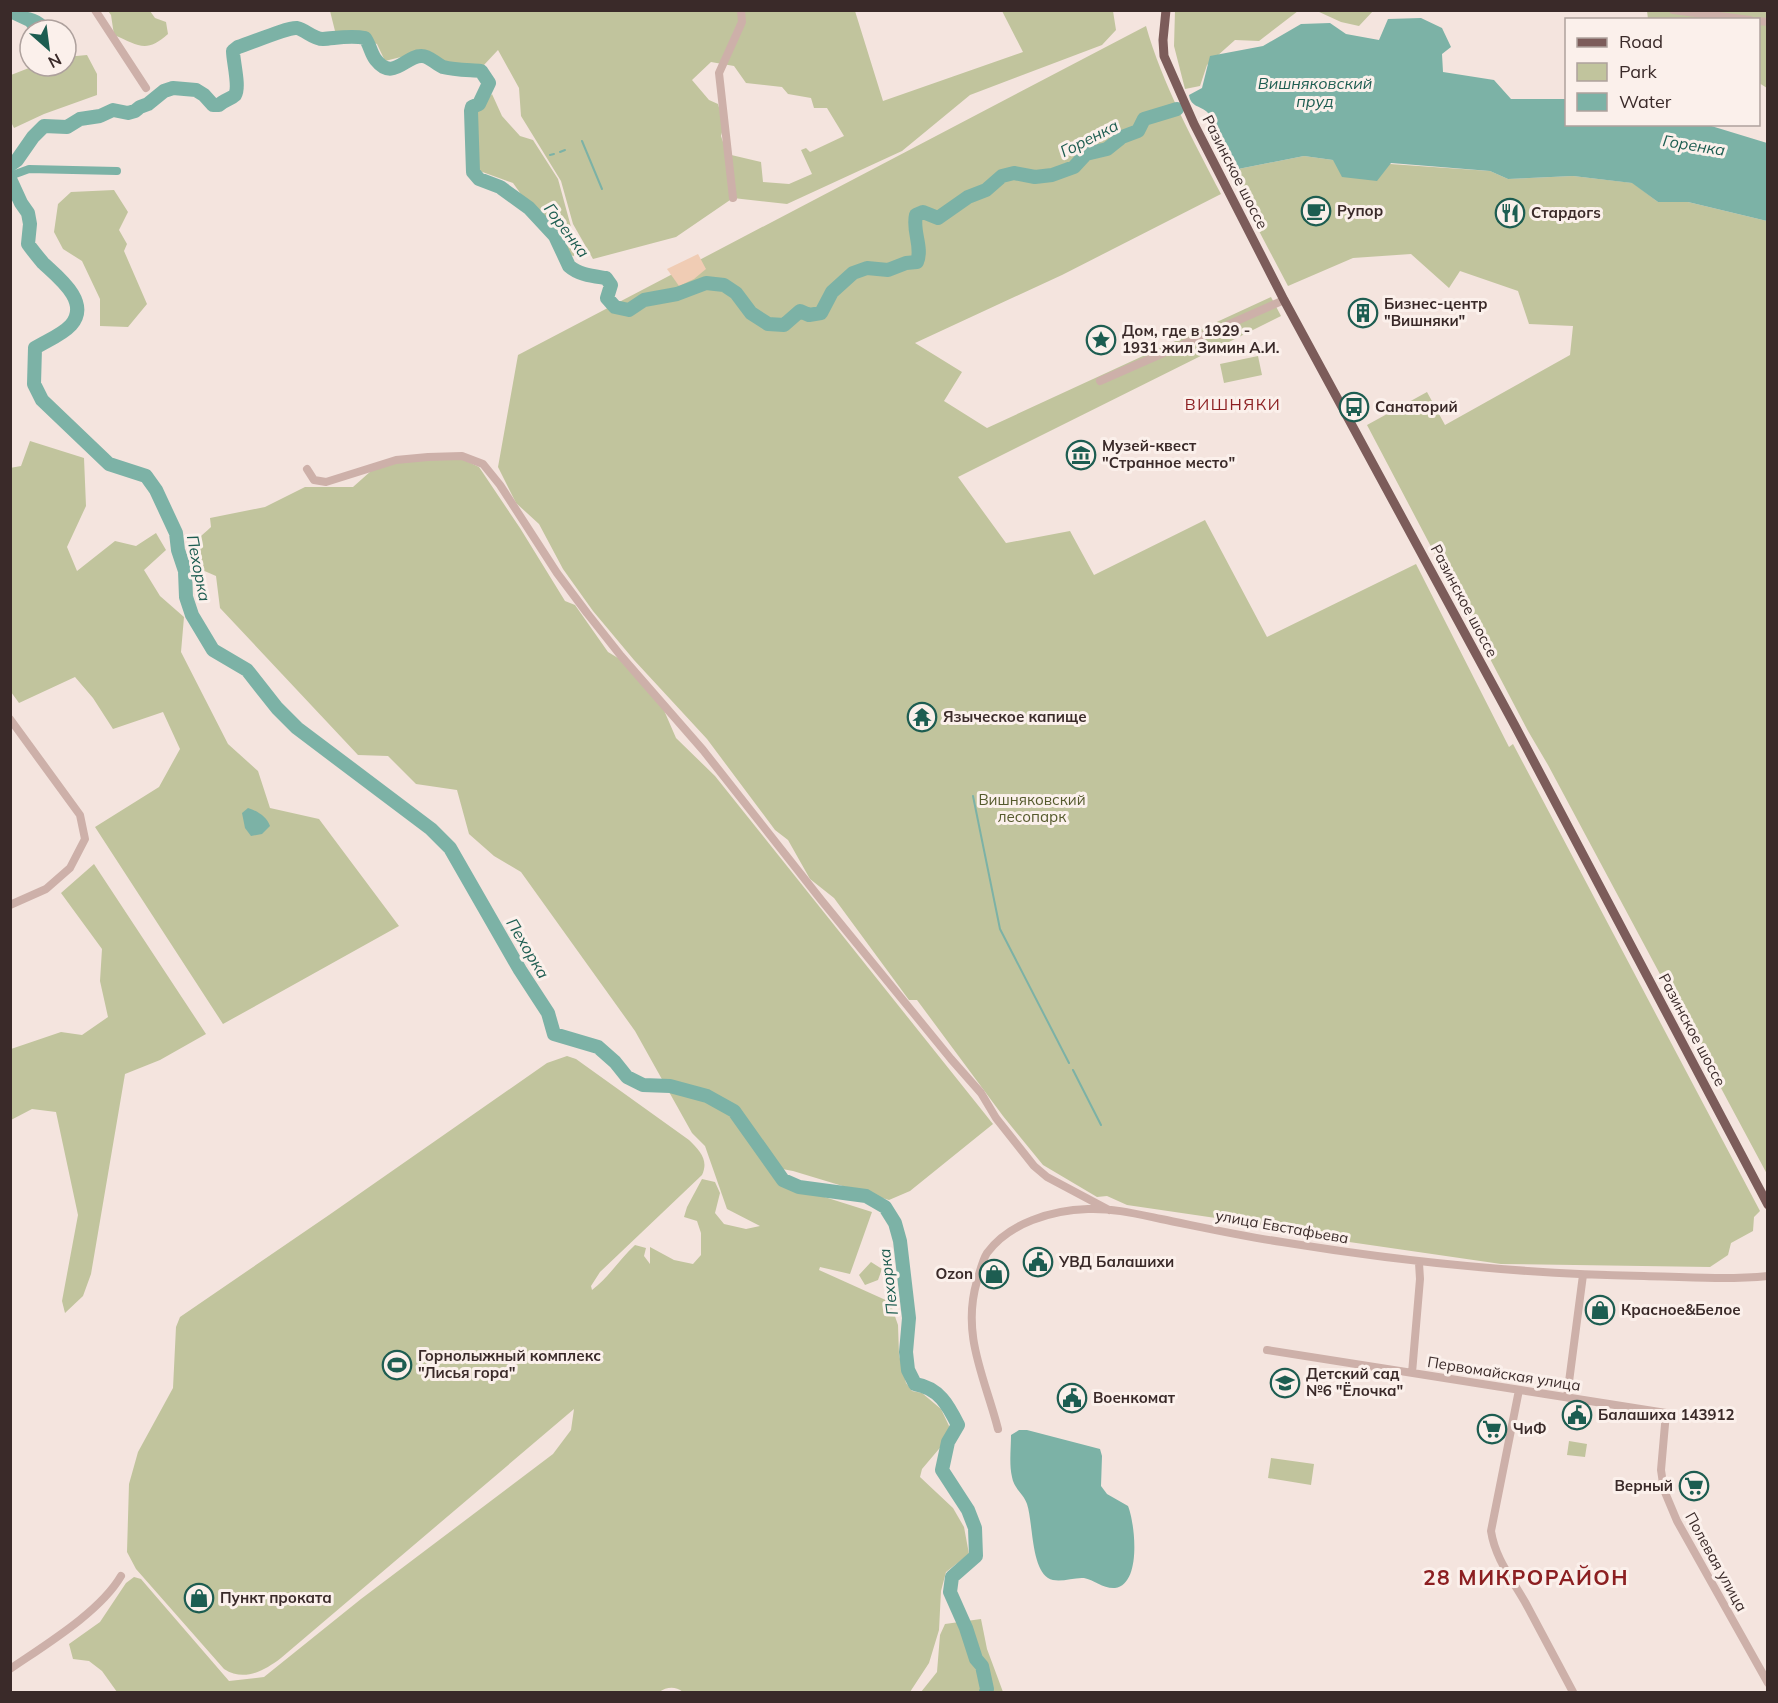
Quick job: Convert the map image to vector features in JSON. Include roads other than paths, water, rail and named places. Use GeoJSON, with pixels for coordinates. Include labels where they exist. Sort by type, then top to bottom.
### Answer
{"type":"FeatureCollection","features":[{"type":"Feature","properties":{"kind":"main road","name":"Разинское шоссе"},"geometry":{"type":"LineString","coordinates":[[1166,10],[1164,56],[1194,124],[1284,300],[1514,724],[1766,1201]]}},
{"type":"Feature","properties":{"kind":"street"},"geometry":{"type":"LineString","coordinates":[[95,10],[146,88]]}},
{"type":"Feature","properties":{"kind":"street"},"geometry":{"type":"LineString","coordinates":[[733,198],[719,73],[742,22],[741,10]]}},
{"type":"Feature","properties":{"kind":"street"},"geometry":{"type":"LineString","coordinates":[[1673,10],[1735,18]]}},
{"type":"Feature","properties":{"kind":"street"},"geometry":{"type":"LineString","coordinates":[[1100,381],[1284,300]]}},
{"type":"Feature","properties":{"kind":"street"},"geometry":{"type":"LineString","coordinates":[[308,469],[314,480],[326,482],[396,460],[462,456],[483,464],[500,485],[557,573],[614,647],[703,750],[829,909],[981,1093],[996,1118],[1034,1166],[1047,1177],[1109,1210]]}},
{"type":"Feature","properties":{"kind":"street"},"geometry":{"type":"LineString","coordinates":[[10,718],[80,815],[85,839],[70,868],[46,889],[10,905]]}},
{"type":"Feature","properties":{"kind":"street","name":"улица Евстафьева"},"geometry":{"type":"LineString","coordinates":[[998,1429],[972,1338],[973,1296],[986,1255],[1004,1237],[1024,1223],[1059,1213],[1088,1209],[1109,1210],[1278,1242],[1419,1263],[1583,1275],[1767,1276]]}},
{"type":"Feature","properties":{"kind":"street"},"geometry":{"type":"LineString","coordinates":[[1412,1373],[1420,1279],[1419,1263]]}},
{"type":"Feature","properties":{"kind":"street"},"geometry":{"type":"LineString","coordinates":[[1567,1397],[1583,1275]]}},
{"type":"Feature","properties":{"kind":"street","name":"Первомайская улица"},"geometry":{"type":"LineString","coordinates":[[1267,1350],[1666,1413]]}},
{"type":"Feature","properties":{"kind":"street"},"geometry":{"type":"LineString","coordinates":[[1519,1390],[1491,1531],[1496,1553],[1573,1692]]}},
{"type":"Feature","properties":{"kind":"street","name":"Полевая улица"},"geometry":{"type":"LineString","coordinates":[[1666,1413],[1661,1470],[1664,1490],[1677,1521],[1767,1683]]}},
{"type":"Feature","properties":{"kind":"street"},"geometry":{"type":"LineString","coordinates":[[10,1669],[96,1605],[116,1585],[121,1576]]}},
{"type":"Feature","properties":{"kind":"water"},"geometry":{"type":"Polygon","coordinates":[[[10,11],[27,12],[42,18],[18,18],[18,22],[11,19],[10,11]]]}},
{"type":"Feature","properties":{"kind":"water","name":"Вишняковский пруд"},"geometry":{"type":"Polygon","coordinates":[[[1421,18],[1442,28],[1451,47],[1442,54],[1443,72],[1494,80],[1511,99],[1565,99],[1565,126],[1711,126],[1767,143],[1767,221],[1688,202],[1658,202],[1632,183],[1573,176],[1508,179],[1490,171],[1391,163],[1377,181],[1342,177],[1333,160],[1304,156],[1233,170],[1212,118],[1205,110],[1192,102],[1189,95],[1202,88],[1210,56],[1263,46],[1301,24],[1330,23],[1346,34],[1379,40],[1388,19],[1421,18]]]}},
{"type":"Feature","properties":{"kind":"water"},"geometry":{"type":"Polygon","coordinates":[[[248,808],[262,815],[269,823],[270,826],[262,834],[251,836],[245,828],[242,813],[248,808]]]}},
{"type":"Feature","properties":{"kind":"water"},"geometry":{"type":"Polygon","coordinates":[[[1019,1430],[1027,1430],[1100,1449],[1102,1456],[1101,1486],[1107,1494],[1128,1506],[1133,1525],[1133,1565],[1124,1584],[1111,1588],[1084,1578],[1052,1580],[1042,1572],[1035,1554],[1027,1504],[1013,1481],[1011,1472],[1011,1435],[1019,1430]]]}},
{"type":"Feature","properties":{"kind":"waterway","name":"Горенка"},"geometry":{"type":"LineString","coordinates":[[10,165],[17,160],[44,126],[67,127],[80,119],[100,116],[113,110],[128,113],[135,111],[164,91],[173,88],[196,90],[213,105],[219,105],[235,95],[237,80],[233,51],[238,47],[297,28],[319,39],[365,38],[376,60],[388,69],[422,56],[443,67],[481,71],[489,83],[479,104],[472,107],[471,111],[473,172],[479,179],[500,187],[529,208],[555,236],[569,266],[591,276],[606,278],[611,285],[607,298],[615,307],[629,310],[644,300],[677,294],[706,283],[724,285],[736,293],[751,313],[768,324],[784,325],[800,311],[809,315],[821,313],[832,292],[853,273],[867,268],[888,270],[906,263],[917,262],[919,251],[915,227],[916,215],[923,212],[938,218],[968,197],[986,190],[1002,176],[1014,173],[1035,177],[1052,175],[1074,167],[1086,154],[1107,149],[1122,137],[1138,131],[1144,119],[1177,109]]}},
{"type":"Feature","properties":{"kind":"waterway"},"geometry":{"type":"LineString","coordinates":[[582,141],[602,189]]}},
{"type":"Feature","properties":{"kind":"waterway"},"geometry":{"type":"LineString","coordinates":[[560,152],[565,150]]}},
{"type":"Feature","properties":{"kind":"waterway"},"geometry":{"type":"LineString","coordinates":[[550,155],[554,154]]}},
{"type":"Feature","properties":{"kind":"waterway"},"geometry":{"type":"LineString","coordinates":[[10,176],[29,169],[117,171]]}},
{"type":"Feature","properties":{"kind":"waterway","name":"Пехорка"},"geometry":{"type":"LineString","coordinates":[[10,179],[28,213],[30,224],[28,244],[43,263],[64,283],[75,299],[77,308],[76,316],[67,329],[35,348],[34,384],[42,400],[109,464],[146,476],[156,490],[176,533],[178,550],[185,571],[186,597],[192,615],[213,650],[247,670],[277,708],[297,728],[431,829],[450,848],[520,970],[548,1013],[554,1034],[598,1047],[627,1077],[643,1085],[670,1086],[707,1096],[734,1111],[783,1180],[799,1187],[866,1196],[885,1207],[895,1223],[900,1241],[909,1318],[906,1352],[908,1370],[915,1384],[930,1389],[942,1398],[958,1425],[948,1442],[942,1470],[968,1510],[975,1528],[976,1556],[952,1577],[950,1592],[966,1628],[976,1659],[982,1666],[986,1692]]}},
{"type":"Feature","properties":{"kind":"waterway"},"geometry":{"type":"LineString","coordinates":[[973,796],[1000,929],[1069,1063]]}},
{"type":"Feature","properties":{"kind":"waterway"},"geometry":{"type":"LineString","coordinates":[[1073,1070],[1101,1125]]}},
{"type":"Feature","properties":{"kind":"place","name":"Рупор"},"geometry":{"type":"Point","coordinates":[1316,211]}},
{"type":"Feature","properties":{"kind":"place","name":"Стардогs"},"geometry":{"type":"Point","coordinates":[1510,213]}},
{"type":"Feature","properties":{"kind":"place","name":"Бизнес-центр \"Вишняки\""},"geometry":{"type":"Point","coordinates":[1363,313]}},
{"type":"Feature","properties":{"kind":"place","name":"Дом, где в 1929 - 1931 жил Зимин А.И."},"geometry":{"type":"Point","coordinates":[1101,340]}},
{"type":"Feature","properties":{"kind":"place","name":"Санаторий"},"geometry":{"type":"Point","coordinates":[1354,407]}},
{"type":"Feature","properties":{"kind":"place","name":"Музей-квест \"Странное место\""},"geometry":{"type":"Point","coordinates":[1081,455]}},
{"type":"Feature","properties":{"kind":"place","name":"Языческое капище"},"geometry":{"type":"Point","coordinates":[922,717]}},
{"type":"Feature","properties":{"kind":"place","name":"УВД Балашихи"},"geometry":{"type":"Point","coordinates":[1038,1262]}},
{"type":"Feature","properties":{"kind":"place","name":"Ozon"},"geometry":{"type":"Point","coordinates":[994,1274]}},
{"type":"Feature","properties":{"kind":"place","name":"Красное&Белое"},"geometry":{"type":"Point","coordinates":[1600,1310]}},
{"type":"Feature","properties":{"kind":"place","name":"Горнолыжный комплекс \"Лисья гора\""},"geometry":{"type":"Point","coordinates":[397,1365]}},
{"type":"Feature","properties":{"kind":"place","name":"Детский сад №6 \"Ёлочка\""},"geometry":{"type":"Point","coordinates":[1285,1383]}},
{"type":"Feature","properties":{"kind":"place","name":"Военкомат"},"geometry":{"type":"Point","coordinates":[1072,1398]}},
{"type":"Feature","properties":{"kind":"place","name":"Балашиха 143912"},"geometry":{"type":"Point","coordinates":[1577,1415]}},
{"type":"Feature","properties":{"kind":"place","name":"ЧиФ"},"geometry":{"type":"Point","coordinates":[1492,1429]}},
{"type":"Feature","properties":{"kind":"place","name":"Верный"},"geometry":{"type":"Point","coordinates":[1694,1486]}},
{"type":"Feature","properties":{"kind":"place","name":"Пункт проката"},"geometry":{"type":"Point","coordinates":[199,1598]}},
{"type":"Feature","properties":{"kind":"district","name":"ВИШНЯКИ"},"geometry":{"type":"Point","coordinates":[1233,404]}},
{"type":"Feature","properties":{"kind":"district","name":"28 МИКРОРАЙОН"},"geometry":{"type":"Point","coordinates":[1526,1578]}},
{"type":"Feature","properties":{"kind":"park label","name":"Вишняковский лесопарк"},"geometry":{"type":"Point","coordinates":[1032,808]}}]}
